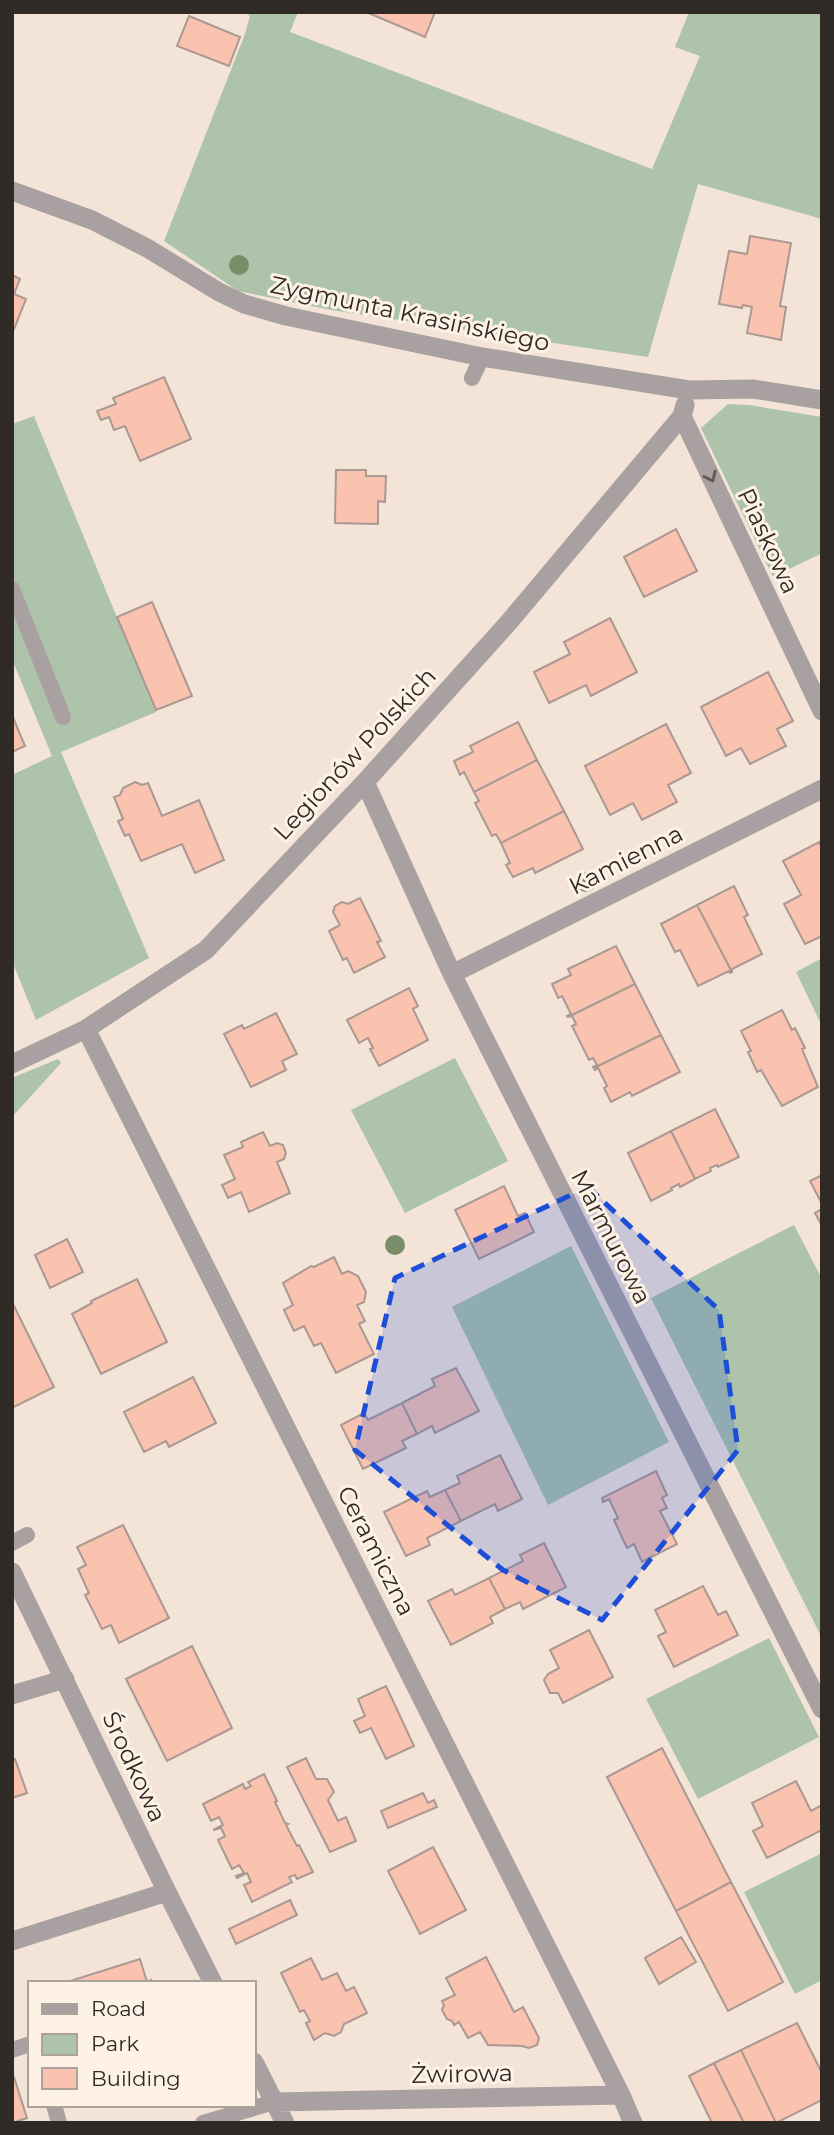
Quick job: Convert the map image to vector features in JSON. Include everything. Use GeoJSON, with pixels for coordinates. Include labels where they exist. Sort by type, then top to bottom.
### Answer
{"type":"FeatureCollection","features":[{"type":"Feature","properties":{"kind":"street","name":"Zygmunta Krasińskiego"},"geometry":{"type":"LineString","coordinates":[[12,191],[92,220],[244,304],[286,316],[482,357],[689,390],[752,389],[822,400]]}},
{"type":"Feature","properties":{"kind":"street"},"geometry":{"type":"LineString","coordinates":[[682,416],[689,390]]}},
{"type":"Feature","properties":{"kind":"street","name":"Piaskowa"},"geometry":{"type":"LineString","coordinates":[[682,416],[822,711]]}},
{"type":"Feature","properties":{"kind":"street","name":"Legionów Polskich"},"geometry":{"type":"LineString","coordinates":[[12,1064],[86,1029],[206,950],[365,782],[509,622],[682,416]]}},
{"type":"Feature","properties":{"kind":"street","name":"Marmurowa"},"geometry":{"type":"LineString","coordinates":[[365,782],[452,974],[822,1709]]}},
{"type":"Feature","properties":{"kind":"street","name":"Kamienna"},"geometry":{"type":"LineString","coordinates":[[452,974],[822,789]]}},
{"type":"Feature","properties":{"kind":"street","name":"Ceramiczna"},"geometry":{"type":"LineString","coordinates":[[86,1029],[621,2095]]}},
{"type":"Feature","properties":{"kind":"street","name":"Środkowa"},"geometry":{"type":"LineString","coordinates":[[12,1572],[212,1981]]}},
{"type":"Feature","properties":{"kind":"street"},"geometry":{"type":"LineString","coordinates":[[12,1695],[65,1679]]}},
{"type":"Feature","properties":{"kind":"street"},"geometry":{"type":"LineString","coordinates":[[12,1941],[167,1892]]}},
{"type":"Feature","properties":{"kind":"street"},"geometry":{"type":"LineString","coordinates":[[256,2066],[285,2123]]}},
{"type":"Feature","properties":{"kind":"street"},"geometry":{"type":"LineString","coordinates":[[621,2095],[633,2123]]}},
{"type":"Feature","properties":{"kind":"street","name":"Żwirowa"},"geometry":{"type":"LineString","coordinates":[[274,2102],[621,2095]]}},
{"type":"Feature","properties":{"kind":"lane"},"geometry":{"type":"LineString","coordinates":[[472,378],[482,357]]}},
{"type":"Feature","properties":{"kind":"lane"},"geometry":{"type":"LineString","coordinates":[[12,589],[63,717]]}},
{"type":"Feature","properties":{"kind":"lane"},"geometry":{"type":"LineString","coordinates":[[203,2123],[274,2102]]}},
{"type":"Feature","properties":{"kind":"highlighted area"},"geometry":{"type":"Polygon","coordinates":[[[588,1187],[719,1310],[738,1450],[602,1620],[503,1570],[355,1450],[395,1278],[588,1187]]]}},
{"type":"Feature","properties":{"kind":"green space"},"geometry":{"type":"Polygon","coordinates":[[[243,12],[298,12],[290,32],[652,169],[700,56],[675,47],[689,12],[822,12],[822,219],[698,184],[648,357],[331,310],[238,291],[164,241],[245,34],[250,16],[243,12]]]}},
{"type":"Feature","properties":{"kind":"green space"},"geometry":{"type":"Polygon","coordinates":[[[728,404],[822,417],[822,553],[773,577],[701,428],[728,404]]]}},
{"type":"Feature","properties":{"kind":"green space"},"geometry":{"type":"Polygon","coordinates":[[[34,416],[156,712],[61,752],[149,958],[36,1020],[12,961],[12,775],[52,756],[12,659],[12,424],[34,416]]]}},
{"type":"Feature","properties":{"kind":"green space"},"geometry":{"type":"Polygon","coordinates":[[[822,958],[822,1026],[796,972],[822,958]]]}},
{"type":"Feature","properties":{"kind":"green space"},"geometry":{"type":"Polygon","coordinates":[[[455,1058],[508,1161],[405,1213],[351,1110],[455,1058]]]}},
{"type":"Feature","properties":{"kind":"green space"},"geometry":{"type":"Polygon","coordinates":[[[58,1059],[61,1063],[12,1117],[12,1078],[58,1059]]]}},
{"type":"Feature","properties":{"kind":"green space"},"geometry":{"type":"Polygon","coordinates":[[[794,1225],[822,1279],[822,1638],[651,1298],[794,1225]]]}},
{"type":"Feature","properties":{"kind":"green space"},"geometry":{"type":"Polygon","coordinates":[[[571,1246],[669,1442],[548,1505],[452,1307],[571,1246]]]}},
{"type":"Feature","properties":{"kind":"green space"},"geometry":{"type":"Polygon","coordinates":[[[769,1638],[819,1737],[698,1799],[646,1699],[769,1638]]]}},
{"type":"Feature","properties":{"kind":"green space"},"geometry":{"type":"Polygon","coordinates":[[[822,1853],[822,1980],[795,1994],[744,1892],[822,1853]]]}},
{"type":"Feature","properties":{"kind":"building"},"geometry":{"type":"Polygon","coordinates":[[[366,12],[435,12],[425,37],[366,12]]]}},
{"type":"Feature","properties":{"kind":"building"},"geometry":{"type":"Polygon","coordinates":[[[189,16],[240,37],[229,66],[177,46],[189,16]]]}},
{"type":"Feature","properties":{"kind":"building"},"geometry":{"type":"Polygon","coordinates":[[[750,236],[791,243],[780,306],[786,307],[781,340],[747,333],[752,307],[719,304],[729,251],[747,254],[750,236]]]}},
{"type":"Feature","properties":{"kind":"building"},"geometry":{"type":"Polygon","coordinates":[[[12,275],[20,279],[14,294],[26,299],[14,329],[12,328],[12,275]]]}},
{"type":"Feature","properties":{"kind":"building"},"geometry":{"type":"Polygon","coordinates":[[[164,377],[191,439],[140,461],[125,426],[114,430],[109,417],[101,420],[97,411],[116,404],[113,398],[164,377]]]}},
{"type":"Feature","properties":{"kind":"building"},"geometry":{"type":"Polygon","coordinates":[[[336,470],[366,470],[366,476],[386,476],[385,502],[378,501],[378,524],[335,523],[336,470]]]}},
{"type":"Feature","properties":{"kind":"building"},"geometry":{"type":"Polygon","coordinates":[[[676,529],[697,571],[644,597],[624,557],[676,529]]]}},
{"type":"Feature","properties":{"kind":"building"},"geometry":{"type":"Polygon","coordinates":[[[152,602],[192,696],[156,710],[117,617],[152,602]]]}},
{"type":"Feature","properties":{"kind":"building"},"geometry":{"type":"Polygon","coordinates":[[[610,618],[637,672],[591,696],[586,685],[549,703],[534,672],[570,654],[564,642],[610,618]]]}},
{"type":"Feature","properties":{"kind":"building"},"geometry":{"type":"Polygon","coordinates":[[[768,672],[793,721],[777,729],[786,746],[750,764],[741,748],[726,756],[701,707],[768,672]]]}},
{"type":"Feature","properties":{"kind":"building"},"geometry":{"type":"Polygon","coordinates":[[[12,715],[25,746],[12,752],[12,715]]]}},
{"type":"Feature","properties":{"kind":"building"},"geometry":{"type":"Polygon","coordinates":[[[518,722],[537,760],[474,792],[464,772],[460,775],[454,761],[473,752],[470,746],[518,722]]]}},
{"type":"Feature","properties":{"kind":"building"},"geometry":{"type":"Polygon","coordinates":[[[666,724],[691,773],[668,785],[677,802],[642,820],[633,803],[610,815],[585,766],[666,724]]]}},
{"type":"Feature","properties":{"kind":"building"},"geometry":{"type":"Polygon","coordinates":[[[537,760],[564,811],[501,843],[496,834],[492,836],[475,803],[479,801],[474,792],[537,760]]]}},
{"type":"Feature","properties":{"kind":"building"},"geometry":{"type":"Polygon","coordinates":[[[135,782],[142,785],[148,783],[162,816],[199,800],[224,860],[195,873],[182,844],[141,861],[129,834],[125,836],[118,821],[123,819],[114,797],[135,782]]]}},
{"type":"Feature","properties":{"kind":"building"},"geometry":{"type":"Polygon","coordinates":[[[564,811],[583,849],[535,873],[533,868],[513,877],[506,865],[510,863],[501,843],[564,811]]]}},
{"type":"Feature","properties":{"kind":"building"},"geometry":{"type":"Polygon","coordinates":[[[819,842],[822,848],[822,936],[805,944],[784,904],[801,895],[783,861],[819,842]]]}},
{"type":"Feature","properties":{"kind":"building"},"geometry":{"type":"Polygon","coordinates":[[[734,886],[748,915],[744,917],[762,954],[732,969],[732,972],[697,905],[734,886]]]}},
{"type":"Feature","properties":{"kind":"building"},"geometry":{"type":"Polygon","coordinates":[[[360,898],[381,941],[377,942],[385,957],[354,973],[347,958],[343,960],[329,931],[340,925],[333,912],[335,906],[360,898]]]}},
{"type":"Feature","properties":{"kind":"building"},"geometry":{"type":"Polygon","coordinates":[[[697,905],[732,972],[698,986],[680,950],[675,952],[661,924],[697,905]]]}},
{"type":"Feature","properties":{"kind":"building"},"geometry":{"type":"Polygon","coordinates":[[[616,946],[635,984],[568,1017],[571,1014],[562,996],[558,998],[552,984],[571,975],[568,969],[616,946]]]}},
{"type":"Feature","properties":{"kind":"building"},"geometry":{"type":"Polygon","coordinates":[[[635,984],[661,1035],[594,1068],[597,1065],[593,1058],[589,1060],[572,1026],[576,1024],[572,1016],[568,1017],[635,984]]]}},
{"type":"Feature","properties":{"kind":"building"},"geometry":{"type":"Polygon","coordinates":[[[409,988],[418,1006],[413,1009],[428,1040],[379,1066],[370,1049],[373,1048],[368,1038],[359,1043],[347,1020],[409,988]]]}},
{"type":"Feature","properties":{"kind":"building"},"geometry":{"type":"Polygon","coordinates":[[[782,1010],[805,1048],[802,1049],[818,1087],[782,1106],[761,1070],[757,1072],[741,1031],[782,1010]]]}},
{"type":"Feature","properties":{"kind":"building"},"geometry":{"type":"Polygon","coordinates":[[[276,1013],[297,1054],[282,1061],[286,1070],[251,1087],[224,1034],[242,1025],[244,1029],[276,1013]]]}},
{"type":"Feature","properties":{"kind":"building"},"geometry":{"type":"Polygon","coordinates":[[[661,1035],[680,1072],[632,1096],[630,1092],[611,1102],[598,1068],[594,1068],[661,1035]]]}},
{"type":"Feature","properties":{"kind":"building"},"geometry":{"type":"Polygon","coordinates":[[[715,1109],[739,1157],[710,1168],[711,1171],[695,1179],[671,1131],[715,1109]]]}},
{"type":"Feature","properties":{"kind":"building"},"geometry":{"type":"Polygon","coordinates":[[[671,1131],[695,1179],[680,1187],[679,1184],[671,1188],[672,1190],[651,1201],[628,1153],[671,1131]]]}},
{"type":"Feature","properties":{"kind":"building"},"geometry":{"type":"Polygon","coordinates":[[[263,1132],[270,1146],[277,1143],[283,1145],[286,1153],[284,1159],[277,1162],[290,1193],[249,1212],[241,1192],[228,1198],[222,1185],[235,1179],[224,1155],[243,1147],[241,1142],[263,1132]]]}},
{"type":"Feature","properties":{"kind":"building"},"geometry":{"type":"Polygon","coordinates":[[[822,1175],[822,1204],[810,1181],[822,1175]]]}},
{"type":"Feature","properties":{"kind":"building"},"geometry":{"type":"Polygon","coordinates":[[[504,1186],[518,1216],[525,1213],[534,1232],[479,1259],[455,1210],[504,1186]]]}},
{"type":"Feature","properties":{"kind":"building"},"geometry":{"type":"Polygon","coordinates":[[[822,1209],[822,1226],[815,1213],[822,1209]]]}},
{"type":"Feature","properties":{"kind":"building"},"geometry":{"type":"Polygon","coordinates":[[[67,1239],[83,1272],[50,1288],[35,1255],[67,1239]]]}},
{"type":"Feature","properties":{"kind":"building"},"geometry":{"type":"Polygon","coordinates":[[[334,1257],[342,1274],[348,1271],[358,1276],[366,1292],[364,1302],[357,1305],[365,1321],[359,1324],[374,1354],[336,1373],[321,1343],[314,1346],[304,1326],[294,1331],[284,1310],[293,1305],[283,1283],[311,1266],[334,1257]]]}},
{"type":"Feature","properties":{"kind":"building"},"geometry":{"type":"Polygon","coordinates":[[[137,1279],[167,1342],[101,1374],[72,1314],[92,1303],[91,1301],[137,1279]]]}},
{"type":"Feature","properties":{"kind":"building"},"geometry":{"type":"Polygon","coordinates":[[[12,1302],[54,1387],[12,1408],[12,1302]]]}},
{"type":"Feature","properties":{"kind":"building"},"geometry":{"type":"Polygon","coordinates":[[[456,1368],[479,1411],[435,1433],[432,1426],[417,1434],[402,1403],[435,1386],[432,1379],[456,1368]]]}},
{"type":"Feature","properties":{"kind":"building"},"geometry":{"type":"Polygon","coordinates":[[[193,1377],[216,1423],[169,1447],[166,1441],[144,1452],[124,1412],[193,1377]]]}},
{"type":"Feature","properties":{"kind":"building"},"geometry":{"type":"Polygon","coordinates":[[[402,1403],[417,1434],[402,1441],[406,1448],[363,1469],[341,1425],[364,1413],[368,1420],[402,1403]]]}},
{"type":"Feature","properties":{"kind":"building"},"geometry":{"type":"Polygon","coordinates":[[[500,1455],[522,1499],[498,1511],[495,1504],[461,1521],[445,1490],[460,1483],[457,1476],[500,1455]]]}},
{"type":"Feature","properties":{"kind":"building"},"geometry":{"type":"Polygon","coordinates":[[[656,1471],[667,1495],[662,1498],[667,1508],[660,1511],[677,1544],[642,1562],[634,1544],[627,1548],[614,1520],[618,1518],[609,1499],[603,1502],[602,1498],[656,1471]]]}},
{"type":"Feature","properties":{"kind":"building"},"geometry":{"type":"Polygon","coordinates":[[[445,1490],[461,1521],[427,1538],[430,1545],[406,1556],[384,1512],[427,1491],[430,1497],[445,1490]]]}},
{"type":"Feature","properties":{"kind":"building"},"geometry":{"type":"Polygon","coordinates":[[[123,1525],[169,1618],[119,1643],[111,1625],[102,1629],[85,1595],[89,1593],[78,1569],[86,1565],[77,1547],[123,1525]]]}},
{"type":"Feature","properties":{"kind":"building"},"geometry":{"type":"Polygon","coordinates":[[[544,1543],[566,1587],[523,1609],[520,1602],[505,1609],[489,1578],[523,1561],[520,1555],[544,1543]]]}},
{"type":"Feature","properties":{"kind":"building"},"geometry":{"type":"Polygon","coordinates":[[[489,1578],[505,1609],[490,1617],[493,1623],[451,1645],[428,1601],[452,1589],[455,1595],[489,1578]]]}},
{"type":"Feature","properties":{"kind":"building"},"geometry":{"type":"Polygon","coordinates":[[[703,1586],[718,1615],[726,1611],[738,1635],[674,1667],[658,1636],[666,1632],[655,1610],[703,1586]]]}},
{"type":"Feature","properties":{"kind":"building"},"geometry":{"type":"Polygon","coordinates":[[[589,1630],[613,1677],[563,1703],[558,1693],[550,1693],[544,1680],[548,1674],[559,1668],[550,1650],[589,1630]]]}},
{"type":"Feature","properties":{"kind":"building"},"geometry":{"type":"Polygon","coordinates":[[[192,1646],[232,1728],[167,1761],[126,1679],[192,1646]]]}},
{"type":"Feature","properties":{"kind":"building"},"geometry":{"type":"Polygon","coordinates":[[[386,1686],[414,1746],[386,1759],[371,1728],[360,1733],[354,1721],[365,1716],[358,1699],[386,1686]]]}},
{"type":"Feature","properties":{"kind":"building"},"geometry":{"type":"Polygon","coordinates":[[[662,1748],[731,1882],[676,1911],[607,1777],[662,1748]]]}},
{"type":"Feature","properties":{"kind":"building"},"geometry":{"type":"Polygon","coordinates":[[[306,1758],[316,1779],[327,1779],[334,1792],[328,1800],[338,1821],[346,1817],[356,1841],[330,1852],[287,1767],[306,1758]]]}},
{"type":"Feature","properties":{"kind":"building"},"geometry":{"type":"Polygon","coordinates":[[[15,1759],[27,1793],[12,1798],[12,1760],[15,1759]]]}},
{"type":"Feature","properties":{"kind":"building"},"geometry":{"type":"Polygon","coordinates":[[[264,1774],[285,1823],[288,1824],[286,1825],[313,1872],[297,1879],[295,1875],[289,1877],[292,1882],[252,1902],[244,1885],[251,1882],[247,1873],[237,1878],[236,1876],[244,1873],[239,1865],[232,1869],[218,1840],[225,1836],[221,1828],[213,1830],[223,1825],[219,1817],[211,1821],[203,1804],[243,1784],[245,1789],[251,1786],[248,1782],[264,1774]]]}},
{"type":"Feature","properties":{"kind":"building"},"geometry":{"type":"Polygon","coordinates":[[[796,1781],[811,1811],[822,1805],[822,1830],[767,1858],[753,1831],[763,1826],[752,1803],[796,1781]]]}},
{"type":"Feature","properties":{"kind":"building"},"geometry":{"type":"Polygon","coordinates":[[[423,1793],[428,1803],[434,1800],[437,1807],[388,1828],[381,1811],[423,1793]]]}},
{"type":"Feature","properties":{"kind":"building"},"geometry":{"type":"Polygon","coordinates":[[[433,1847],[466,1910],[420,1934],[388,1871],[433,1847]]]}},
{"type":"Feature","properties":{"kind":"building"},"geometry":{"type":"Polygon","coordinates":[[[731,1882],[783,1982],[728,2011],[676,1911],[731,1882]]]}},
{"type":"Feature","properties":{"kind":"building"},"geometry":{"type":"Polygon","coordinates":[[[290,1900],[297,1915],[236,1944],[229,1929],[290,1900]]]}},
{"type":"Feature","properties":{"kind":"building"},"geometry":{"type":"Polygon","coordinates":[[[681,1937],[696,1962],[659,1984],[645,1958],[681,1937]]]}},
{"type":"Feature","properties":{"kind":"building"},"geometry":{"type":"Polygon","coordinates":[[[486,1957],[514,2012],[523,2007],[539,2038],[537,2045],[529,2048],[488,2045],[480,2032],[468,2038],[459,2022],[454,2025],[447,2019],[442,2010],[442,2001],[455,1995],[446,1978],[486,1957]]]}},
{"type":"Feature","properties":{"kind":"building"},"geometry":{"type":"Polygon","coordinates":[[[311,1958],[322,1980],[337,1973],[346,1991],[354,1987],[367,2013],[344,2024],[341,2032],[334,2036],[325,2033],[314,2040],[306,2023],[310,2021],[304,2010],[300,2012],[281,1973],[311,1958]]]}},
{"type":"Feature","properties":{"kind":"building"},"geometry":{"type":"Polygon","coordinates":[[[140,1959],[147,1981],[70,1981],[140,1959]]]}},
{"type":"Feature","properties":{"kind":"building"},"geometry":{"type":"Polygon","coordinates":[[[797,2023],[822,2073],[822,2100],[776,2123],[741,2050],[797,2023]]]}},
{"type":"Feature","properties":{"kind":"building"},"geometry":{"type":"Polygon","coordinates":[[[741,2050],[776,2123],[744,2123],[714,2063],[741,2050]]]}},
{"type":"Feature","properties":{"kind":"building"},"geometry":{"type":"Polygon","coordinates":[[[714,2063],[744,2123],[712,2123],[689,2076],[714,2063]]]}},
{"type":"Feature","properties":{"kind":"building"},"geometry":{"type":"Polygon","coordinates":[[[14,2077],[27,2118],[12,2123],[12,2078],[14,2077]]]}}]}
